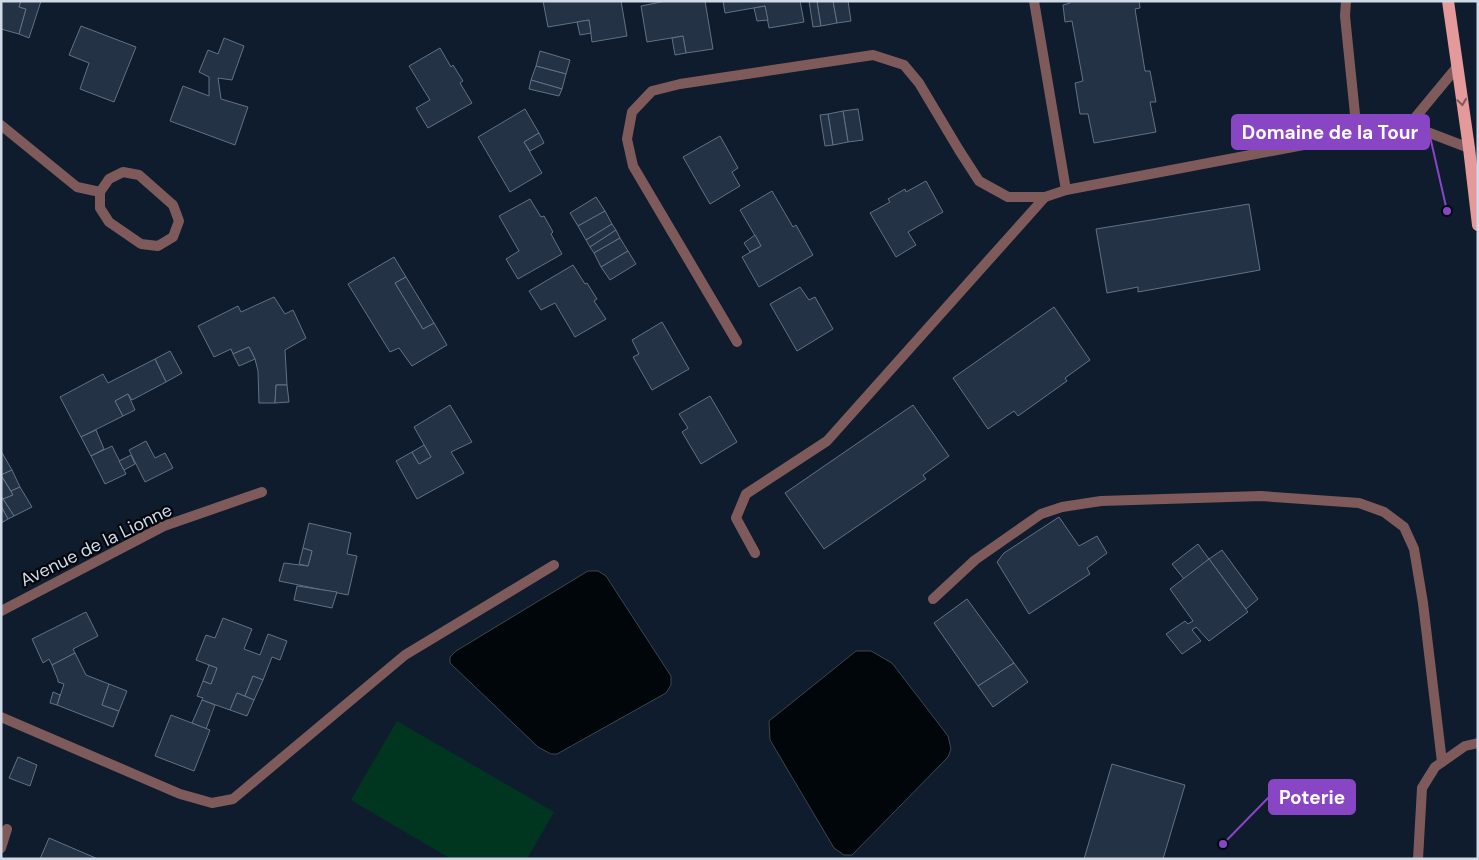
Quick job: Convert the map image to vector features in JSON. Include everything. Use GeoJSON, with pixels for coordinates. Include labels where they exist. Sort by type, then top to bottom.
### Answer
{"type":"FeatureCollection","features":[{"type":"Feature","properties":{"kind":"main road"},"geometry":{"type":"LineString","coordinates":[[1448,1],[1478,225]]}},
{"type":"Feature","properties":{"kind":"street"},"geometry":{"type":"LineString","coordinates":[[1034,1],[1066,190]]}},
{"type":"Feature","properties":{"kind":"street"},"geometry":{"type":"LineString","coordinates":[[1346,1],[1345,16],[1357,134]]}},
{"type":"Feature","properties":{"kind":"street"},"geometry":{"type":"LineString","coordinates":[[737,342],[633,166],[627,139],[632,112],[652,91],[680,84],[872,55],[904,65],[919,83],[979,181],[1008,198],[1045,197],[1066,190],[1409,124],[1469,148]]}},
{"type":"Feature","properties":{"kind":"street"},"geometry":{"type":"LineString","coordinates":[[1409,124],[1457,67]]}},
{"type":"Feature","properties":{"kind":"street"},"geometry":{"type":"LineString","coordinates":[[1,125],[77,186],[100,192]]}},
{"type":"Feature","properties":{"kind":"street"},"geometry":{"type":"LineString","coordinates":[[123,172],[139,175],[173,205],[179,221],[173,237],[158,246],[141,244],[109,222],[100,208],[100,192],[108,179],[123,172]]}},
{"type":"Feature","properties":{"kind":"street"},"geometry":{"type":"LineString","coordinates":[[755,553],[736,518],[746,494],[827,441],[1045,197]]}},
{"type":"Feature","properties":{"kind":"street","name":"Avenue de la Lionne"},"geometry":{"type":"LineString","coordinates":[[1,611],[164,526],[262,492]]}},
{"type":"Feature","properties":{"kind":"street"},"geometry":{"type":"LineString","coordinates":[[933,599],[975,560],[1041,514],[1062,507],[1101,502],[1261,496],[1358,503],[1384,512],[1404,526],[1414,549],[1423,603],[1442,762]]}},
{"type":"Feature","properties":{"kind":"street"},"geometry":{"type":"LineString","coordinates":[[1,717],[180,794],[212,803],[233,799],[405,654],[554,565]]}},
{"type":"Feature","properties":{"kind":"street"},"geometry":{"type":"LineString","coordinates":[[1418,859],[1422,788],[1435,767],[1465,746],[1478,743]]}},
{"type":"Feature","properties":{"kind":"street"},"geometry":{"type":"LineString","coordinates":[[1,848],[7,829]]}},
{"type":"Feature","properties":{"kind":"green space"},"geometry":{"type":"Polygon","coordinates":[[[397,721],[554,812],[527,859],[451,859],[351,800],[397,721]]]}},
{"type":"Feature","properties":{"kind":"shaded area"},"geometry":{"type":"Polygon","coordinates":[[[588,571],[598,571],[606,576],[671,676],[671,685],[666,693],[557,754],[551,754],[538,747],[450,663],[450,657],[456,651],[588,571]]]}},
{"type":"Feature","properties":{"kind":"shaded area"},"geometry":{"type":"Polygon","coordinates":[[[856,651],[871,651],[892,663],[948,736],[951,749],[948,757],[852,855],[844,855],[834,848],[770,740],[769,721],[856,651]]]}},
{"type":"Feature","properties":{"kind":"building"},"geometry":{"type":"Polygon","coordinates":[[[1,1],[21,1],[19,7],[26,9],[19,34],[1,29],[1,1]]]}},
{"type":"Feature","properties":{"kind":"building"},"geometry":{"type":"Polygon","coordinates":[[[21,1],[41,1],[29,38],[19,34],[26,9],[19,7],[21,1]]]}},
{"type":"Feature","properties":{"kind":"building"},"geometry":{"type":"Polygon","coordinates":[[[543,1],[621,1],[627,36],[592,42],[589,20],[548,27],[543,1]]]}},
{"type":"Feature","properties":{"kind":"building"},"geometry":{"type":"Polygon","coordinates":[[[666,1],[705,1],[713,49],[686,53],[683,36],[647,42],[641,6],[666,1]]]}},
{"type":"Feature","properties":{"kind":"building"},"geometry":{"type":"Polygon","coordinates":[[[723,1],[800,1],[804,22],[769,28],[765,6],[725,13],[723,1]]]}},
{"type":"Feature","properties":{"kind":"building"},"geometry":{"type":"Polygon","coordinates":[[[809,1],[817,1],[821,26],[813,27],[809,1]]]}},
{"type":"Feature","properties":{"kind":"building"},"geometry":{"type":"Polygon","coordinates":[[[817,1],[833,1],[837,23],[821,26],[817,1]]]}},
{"type":"Feature","properties":{"kind":"building"},"geometry":{"type":"Polygon","coordinates":[[[833,1],[848,1],[851,21],[837,23],[833,1]]]}},
{"type":"Feature","properties":{"kind":"building"},"geometry":{"type":"Polygon","coordinates":[[[1070,1],[1139,1],[1140,8],[1135,9],[1145,71],[1150,71],[1156,102],[1150,102],[1156,132],[1094,143],[1088,114],[1080,114],[1075,83],[1083,81],[1072,21],[1065,22],[1063,5],[1070,3],[1070,1]]]}},
{"type":"Feature","properties":{"kind":"building"},"geometry":{"type":"Polygon","coordinates":[[[765,6],[768,20],[757,21],[754,8],[765,6]]]}},
{"type":"Feature","properties":{"kind":"building"},"geometry":{"type":"Polygon","coordinates":[[[589,20],[591,33],[580,35],[577,22],[589,20]]]}},
{"type":"Feature","properties":{"kind":"building"},"geometry":{"type":"Polygon","coordinates":[[[81,26],[136,47],[114,102],[80,89],[89,63],[69,55],[81,26]]]}},
{"type":"Feature","properties":{"kind":"building"},"geometry":{"type":"Polygon","coordinates":[[[683,36],[686,53],[675,55],[672,38],[683,36]]]}},
{"type":"Feature","properties":{"kind":"building"},"geometry":{"type":"Polygon","coordinates":[[[224,38],[244,46],[232,80],[218,78],[221,99],[248,107],[235,145],[170,121],[183,86],[209,96],[209,77],[199,72],[208,50],[218,54],[224,38]]]}},
{"type":"Feature","properties":{"kind":"building"},"geometry":{"type":"Polygon","coordinates":[[[440,48],[451,67],[453,65],[463,81],[460,83],[472,103],[428,128],[416,108],[430,100],[409,66],[440,48]]]}},
{"type":"Feature","properties":{"kind":"building"},"geometry":{"type":"Polygon","coordinates":[[[540,51],[570,60],[566,74],[536,66],[540,51]]]}},
{"type":"Feature","properties":{"kind":"building"},"geometry":{"type":"Polygon","coordinates":[[[536,66],[566,74],[562,89],[531,80],[536,66]]]}},
{"type":"Feature","properties":{"kind":"building"},"geometry":{"type":"Polygon","coordinates":[[[531,80],[562,89],[559,96],[529,89],[531,80]]]}},
{"type":"Feature","properties":{"kind":"building"},"geometry":{"type":"Polygon","coordinates":[[[525,109],[539,133],[524,142],[542,173],[510,192],[478,137],[525,109]]]}},
{"type":"Feature","properties":{"kind":"building"},"geometry":{"type":"Polygon","coordinates":[[[858,109],[863,140],[848,142],[843,111],[858,109]]]}},
{"type":"Feature","properties":{"kind":"building"},"geometry":{"type":"Polygon","coordinates":[[[843,111],[848,142],[833,145],[828,114],[843,111]]]}},
{"type":"Feature","properties":{"kind":"building"},"geometry":{"type":"Polygon","coordinates":[[[828,114],[833,145],[825,146],[820,115],[828,114]]]}},
{"type":"Feature","properties":{"kind":"building"},"geometry":{"type":"Polygon","coordinates":[[[539,133],[544,143],[530,151],[524,142],[539,133]]]}},
{"type":"Feature","properties":{"kind":"building"},"geometry":{"type":"Polygon","coordinates":[[[720,136],[738,168],[732,172],[740,186],[710,204],[683,157],[720,136]]]}},
{"type":"Feature","properties":{"kind":"building"},"geometry":{"type":"Polygon","coordinates":[[[926,181],[943,212],[908,232],[916,245],[896,257],[870,213],[890,202],[888,199],[905,189],[906,192],[926,181]]]}},
{"type":"Feature","properties":{"kind":"building"},"geometry":{"type":"Polygon","coordinates":[[[772,191],[793,227],[796,225],[813,255],[759,287],[742,257],[761,246],[740,210],[772,191]]]}},
{"type":"Feature","properties":{"kind":"building"},"geometry":{"type":"Polygon","coordinates":[[[596,197],[605,211],[578,226],[570,213],[596,197]]]}},
{"type":"Feature","properties":{"kind":"building"},"geometry":{"type":"Polygon","coordinates":[[[530,199],[541,217],[544,216],[562,254],[518,279],[506,259],[519,251],[499,216],[530,199]]]}},
{"type":"Feature","properties":{"kind":"building"},"geometry":{"type":"Polygon","coordinates":[[[1249,204],[1260,270],[1138,292],[1138,287],[1107,293],[1096,229],[1249,204]]]}},
{"type":"Feature","properties":{"kind":"building"},"geometry":{"type":"Polygon","coordinates":[[[605,211],[612,224],[586,240],[578,226],[605,211]]]}},
{"type":"Feature","properties":{"kind":"building"},"geometry":{"type":"Polygon","coordinates":[[[612,224],[616,230],[590,247],[586,240],[612,224]]]}},
{"type":"Feature","properties":{"kind":"building"},"geometry":{"type":"Polygon","coordinates":[[[616,230],[620,238],[594,253],[590,247],[616,230]]]}},
{"type":"Feature","properties":{"kind":"building"},"geometry":{"type":"Polygon","coordinates":[[[755,235],[761,246],[750,252],[744,243],[755,235]]]}},
{"type":"Feature","properties":{"kind":"building"},"geometry":{"type":"Polygon","coordinates":[[[620,238],[628,251],[601,267],[594,253],[620,238]]]}},
{"type":"Feature","properties":{"kind":"building"},"geometry":{"type":"Polygon","coordinates":[[[628,251],[636,264],[610,280],[601,267],[628,251]]]}},
{"type":"Feature","properties":{"kind":"building"},"geometry":{"type":"Polygon","coordinates":[[[394,257],[406,277],[395,283],[423,329],[434,323],[447,345],[412,366],[399,348],[390,352],[348,284],[394,257]]]}},
{"type":"Feature","properties":{"kind":"building"},"geometry":{"type":"Polygon","coordinates":[[[573,265],[597,299],[594,301],[606,319],[575,337],[555,303],[541,310],[529,291],[573,265]]]}},
{"type":"Feature","properties":{"kind":"building"},"geometry":{"type":"Polygon","coordinates":[[[406,277],[434,323],[423,329],[395,283],[406,277]]]}},
{"type":"Feature","properties":{"kind":"building"},"geometry":{"type":"Polygon","coordinates":[[[800,287],[809,300],[815,297],[833,329],[797,351],[770,304],[800,287]]]}},
{"type":"Feature","properties":{"kind":"building"},"geometry":{"type":"Polygon","coordinates":[[[274,297],[285,314],[293,310],[306,338],[285,350],[287,385],[276,385],[275,403],[259,403],[258,371],[249,347],[233,354],[231,349],[214,357],[198,326],[238,306],[241,312],[274,297]]]}},
{"type":"Feature","properties":{"kind":"building"},"geometry":{"type":"Polygon","coordinates":[[[1054,307],[1090,360],[1065,378],[1067,381],[1018,416],[1014,411],[988,429],[953,378],[1054,307]]]}},
{"type":"Feature","properties":{"kind":"building"},"geometry":{"type":"Polygon","coordinates":[[[662,322],[689,369],[652,390],[633,357],[639,354],[632,340],[662,322]]]}},
{"type":"Feature","properties":{"kind":"building"},"geometry":{"type":"Polygon","coordinates":[[[249,347],[255,359],[239,366],[233,354],[249,347]]]}},
{"type":"Feature","properties":{"kind":"building"},"geometry":{"type":"Polygon","coordinates":[[[170,351],[182,373],[166,382],[155,359],[170,351]]]}},
{"type":"Feature","properties":{"kind":"building"},"geometry":{"type":"Polygon","coordinates":[[[155,359],[166,382],[132,400],[128,394],[115,401],[123,416],[81,437],[60,397],[103,374],[108,383],[155,359]]]}},
{"type":"Feature","properties":{"kind":"building"},"geometry":{"type":"Polygon","coordinates":[[[276,385],[287,385],[289,402],[275,403],[276,385]]]}},
{"type":"Feature","properties":{"kind":"building"},"geometry":{"type":"Polygon","coordinates":[[[128,394],[135,410],[123,416],[115,401],[128,394]]]}},
{"type":"Feature","properties":{"kind":"building"},"geometry":{"type":"Polygon","coordinates":[[[710,396],[737,442],[701,464],[682,432],[688,428],[679,414],[710,396]]]}},
{"type":"Feature","properties":{"kind":"building"},"geometry":{"type":"Polygon","coordinates":[[[450,405],[472,442],[451,452],[464,473],[417,499],[396,461],[412,452],[419,464],[431,457],[414,427],[450,405]]]}},
{"type":"Feature","properties":{"kind":"building"},"geometry":{"type":"Polygon","coordinates":[[[913,405],[949,456],[923,475],[926,479],[824,549],[785,493],[913,405]]]}},
{"type":"Feature","properties":{"kind":"building"},"geometry":{"type":"Polygon","coordinates":[[[96,430],[104,449],[91,456],[81,437],[96,430]]]}},
{"type":"Feature","properties":{"kind":"building"},"geometry":{"type":"Polygon","coordinates":[[[146,441],[155,458],[165,453],[173,468],[145,482],[129,450],[146,441]]]}},
{"type":"Feature","properties":{"kind":"building"},"geometry":{"type":"Polygon","coordinates":[[[424,445],[431,457],[419,464],[412,452],[424,445]]]}},
{"type":"Feature","properties":{"kind":"building"},"geometry":{"type":"Polygon","coordinates":[[[112,446],[126,474],[105,484],[91,456],[112,446]]]}},
{"type":"Feature","properties":{"kind":"building"},"geometry":{"type":"Polygon","coordinates":[[[1,451],[12,470],[1,475],[1,451]]]}},
{"type":"Feature","properties":{"kind":"building"},"geometry":{"type":"Polygon","coordinates":[[[131,455],[135,464],[124,470],[119,461],[131,455]]]}},
{"type":"Feature","properties":{"kind":"building"},"geometry":{"type":"Polygon","coordinates":[[[12,470],[20,487],[11,491],[1,475],[12,470]]]}},
{"type":"Feature","properties":{"kind":"building"},"geometry":{"type":"Polygon","coordinates":[[[1,475],[13,495],[3,499],[1,496],[1,475]]]}},
{"type":"Feature","properties":{"kind":"building"},"geometry":{"type":"Polygon","coordinates":[[[20,487],[32,507],[14,516],[3,499],[13,495],[11,491],[20,487]]]}},
{"type":"Feature","properties":{"kind":"building"},"geometry":{"type":"Polygon","coordinates":[[[3,499],[14,516],[8,519],[1,506],[1,500],[3,499]]]}},
{"type":"Feature","properties":{"kind":"building"},"geometry":{"type":"Polygon","coordinates":[[[1,506],[8,519],[1,523],[1,506]]]}},
{"type":"Feature","properties":{"kind":"building"},"geometry":{"type":"Polygon","coordinates":[[[1059,517],[1079,546],[1097,536],[1107,553],[1087,568],[1090,574],[1029,614],[997,562],[1004,553],[1059,517]]]}},
{"type":"Feature","properties":{"kind":"building"},"geometry":{"type":"Polygon","coordinates":[[[309,523],[351,533],[347,554],[357,556],[348,595],[279,581],[284,563],[308,566],[312,551],[303,548],[309,523]]]}},
{"type":"Feature","properties":{"kind":"building"},"geometry":{"type":"Polygon","coordinates":[[[1198,544],[1209,559],[1184,579],[1172,564],[1198,544]]]}},
{"type":"Feature","properties":{"kind":"building"},"geometry":{"type":"Polygon","coordinates":[[[303,548],[312,551],[308,566],[299,564],[303,548]]]}},
{"type":"Feature","properties":{"kind":"building"},"geometry":{"type":"Polygon","coordinates":[[[1222,550],[1258,599],[1246,609],[1209,559],[1222,550]]]}},
{"type":"Feature","properties":{"kind":"building"},"geometry":{"type":"Polygon","coordinates":[[[1209,559],[1248,612],[1209,641],[1196,627],[1192,630],[1201,641],[1182,654],[1166,634],[1185,621],[1188,624],[1193,621],[1170,589],[1209,559]]]}},
{"type":"Feature","properties":{"kind":"building"},"geometry":{"type":"Polygon","coordinates":[[[297,586],[337,592],[332,608],[294,600],[297,586]]]}},
{"type":"Feature","properties":{"kind":"building"},"geometry":{"type":"Polygon","coordinates":[[[967,599],[1014,663],[978,686],[934,623],[967,599]]]}},
{"type":"Feature","properties":{"kind":"building"},"geometry":{"type":"Polygon","coordinates":[[[86,612],[98,636],[73,649],[75,653],[52,665],[49,659],[43,663],[32,639],[86,612]]]}},
{"type":"Feature","properties":{"kind":"building"},"geometry":{"type":"Polygon","coordinates":[[[223,618],[252,629],[244,649],[260,655],[268,634],[287,641],[280,660],[272,657],[263,680],[253,676],[245,696],[237,693],[230,710],[202,700],[203,698],[197,696],[203,681],[211,684],[217,668],[196,660],[206,635],[215,638],[223,618]]]}},
{"type":"Feature","properties":{"kind":"building"},"geometry":{"type":"Polygon","coordinates":[[[75,653],[86,675],[109,684],[102,705],[119,711],[113,727],[57,705],[64,684],[58,682],[52,665],[75,653]]]}},
{"type":"Feature","properties":{"kind":"building"},"geometry":{"type":"Polygon","coordinates":[[[1014,663],[1028,682],[993,707],[978,686],[1014,663]]]}},
{"type":"Feature","properties":{"kind":"building"},"geometry":{"type":"Polygon","coordinates":[[[209,665],[217,668],[211,684],[203,681],[209,665]]]}},
{"type":"Feature","properties":{"kind":"building"},"geometry":{"type":"Polygon","coordinates":[[[253,676],[263,680],[254,700],[245,696],[253,676]]]}},
{"type":"Feature","properties":{"kind":"building"},"geometry":{"type":"Polygon","coordinates":[[[109,684],[127,691],[119,711],[102,705],[109,684]]]}},
{"type":"Feature","properties":{"kind":"building"},"geometry":{"type":"Polygon","coordinates":[[[53,692],[60,695],[57,705],[50,703],[53,692]]]}},
{"type":"Feature","properties":{"kind":"building"},"geometry":{"type":"Polygon","coordinates":[[[237,693],[254,700],[247,716],[230,710],[237,693]]]}},
{"type":"Feature","properties":{"kind":"building"},"geometry":{"type":"Polygon","coordinates":[[[202,700],[215,705],[206,729],[192,723],[202,700]]]}},
{"type":"Feature","properties":{"kind":"building"},"geometry":{"type":"Polygon","coordinates":[[[171,715],[210,730],[194,771],[155,756],[171,715]]]}},
{"type":"Feature","properties":{"kind":"building"},"geometry":{"type":"Polygon","coordinates":[[[18,757],[37,765],[30,786],[9,778],[18,757]]]}},
{"type":"Feature","properties":{"kind":"building"},"geometry":{"type":"Polygon","coordinates":[[[1112,764],[1185,785],[1163,859],[1084,859],[1112,764]]]}},
{"type":"Feature","properties":{"kind":"building"},"geometry":{"type":"Polygon","coordinates":[[[49,838],[98,859],[40,859],[49,838]]]}},
{"type":"Feature","properties":{"kind":"place","name":"Domaine de la Tour"},"geometry":{"type":"Point","coordinates":[1447,211]}},
{"type":"Feature","properties":{"kind":"place","name":"Poterie"},"geometry":{"type":"Point","coordinates":[1223,844]}}]}
